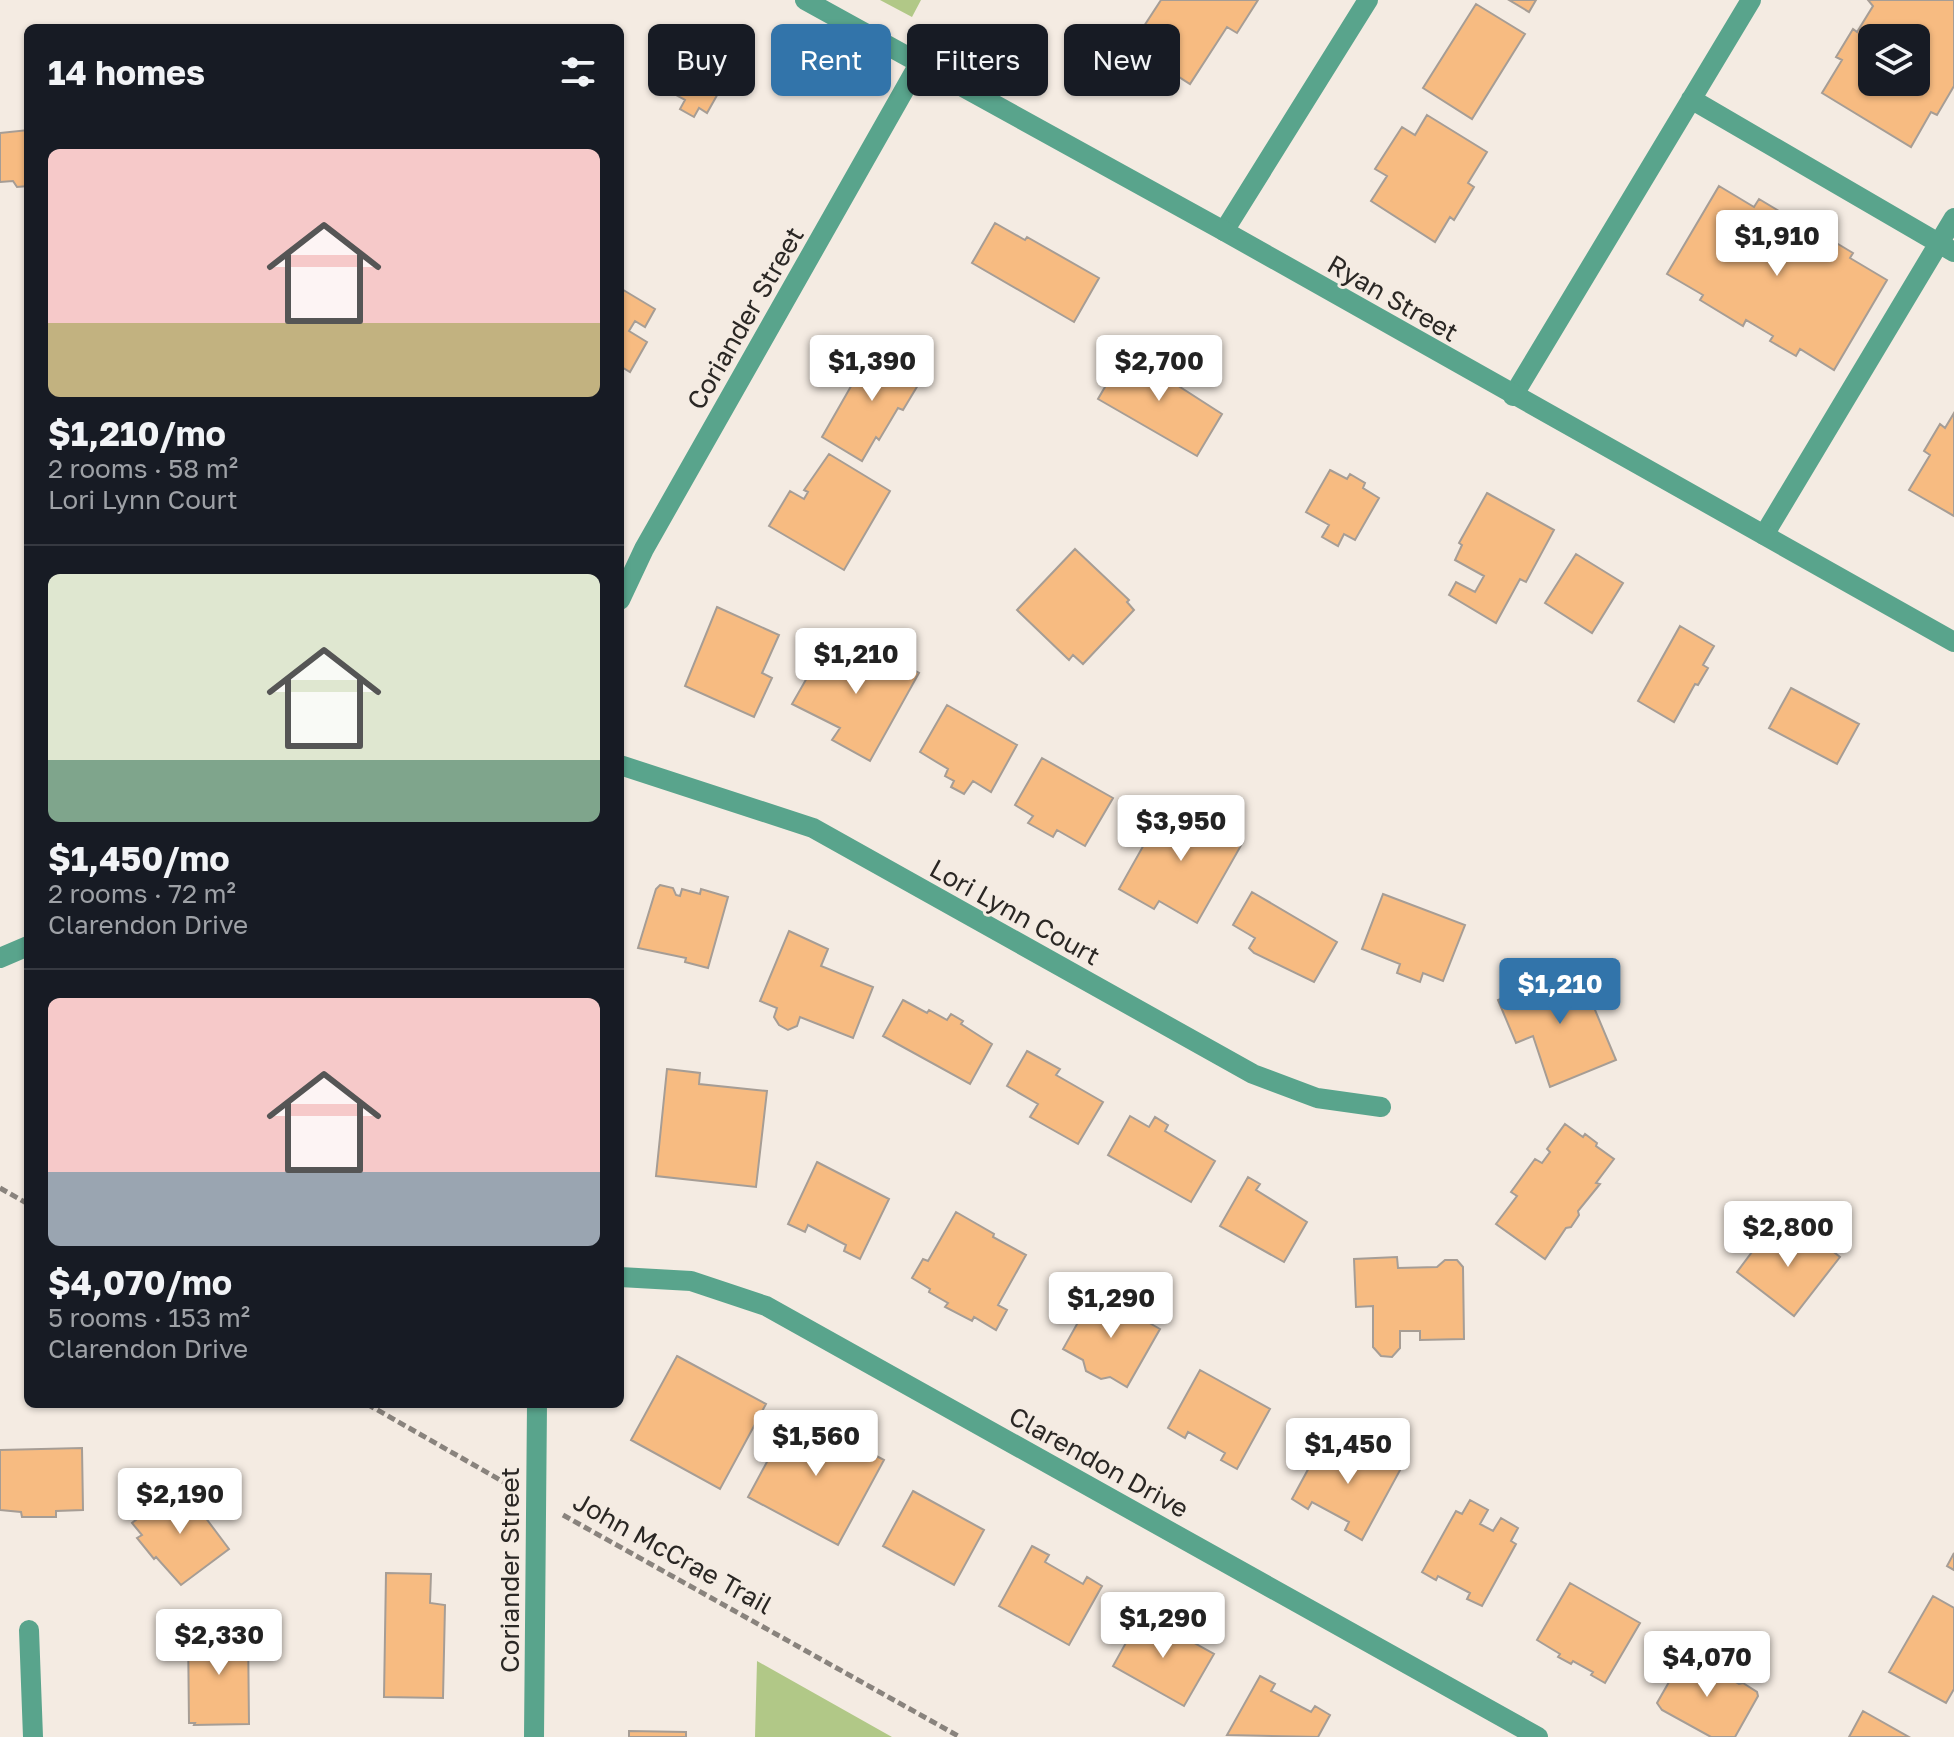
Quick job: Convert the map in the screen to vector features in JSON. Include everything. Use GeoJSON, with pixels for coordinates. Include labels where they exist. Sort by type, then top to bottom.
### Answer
{"type":"FeatureCollection","features":[{"type":"Feature","properties":{"kind":"street","name":"Ryan Street"},"geometry":{"type":"LineString","coordinates":[[805,0],[907,57]]}},
{"type":"Feature","properties":{"kind":"street"},"geometry":{"type":"LineString","coordinates":[[1224,231],[1368,0]]}},
{"type":"Feature","properties":{"kind":"street"},"geometry":{"type":"LineString","coordinates":[[1513,396],[1751,0]]}},
{"type":"Feature","properties":{"kind":"street","name":"Coriander Street"},"geometry":{"type":"LineString","coordinates":[[624,592],[644,549],[907,85]]}},
{"type":"Feature","properties":{"kind":"street","name":"Ryan Street"},"geometry":{"type":"LineString","coordinates":[[977,96],[1224,231],[1954,642]]}},
{"type":"Feature","properties":{"kind":"street"},"geometry":{"type":"LineString","coordinates":[[1691,99],[1946,247]]}},
{"type":"Feature","properties":{"kind":"street"},"geometry":{"type":"LineString","coordinates":[[1764,535],[1946,247],[1954,218]]}},
{"type":"Feature","properties":{"kind":"street","name":"Lori Lynn Court"},"geometry":{"type":"LineString","coordinates":[[624,766],[813,828],[1253,1074],[1317,1098],[1381,1107]]}},
{"type":"Feature","properties":{"kind":"street"},"geometry":{"type":"LineString","coordinates":[[0,958],[24,948]]}},
{"type":"Feature","properties":{"kind":"street","name":"Clarendon Drive"},"geometry":{"type":"LineString","coordinates":[[624,1277],[691,1281],[766,1306],[1538,1737]]}},
{"type":"Feature","properties":{"kind":"street","name":"Coriander Street"},"geometry":{"type":"LineString","coordinates":[[534,1737],[537,1408]]}},
{"type":"Feature","properties":{"kind":"street"},"geometry":{"type":"LineString","coordinates":[[29,1630],[33,1737]]}},
{"type":"Feature","properties":{"kind":"path"},"geometry":{"type":"LineString","coordinates":[[0,1188],[24,1202]]}},
{"type":"Feature","properties":{"kind":"path","name":"John McCrae Trail"},"geometry":{"type":"LineString","coordinates":[[374,1408],[488,1475],[960,1737]]}},
{"type":"Feature","properties":{"kind":"green space"},"geometry":{"type":"Polygon","coordinates":[[[880,0],[921,0],[912,17],[880,0]]]}},
{"type":"Feature","properties":{"kind":"green space"},"geometry":{"type":"Polygon","coordinates":[[[757,1661],[892,1737],[755,1737],[757,1661]]]}},
{"type":"Feature","properties":{"kind":"building"},"geometry":{"type":"Polygon","coordinates":[[[1161,0],[1258,0],[1237,33],[1227,27],[1190,84],[1180,78],[1180,24],[1145,24],[1161,0]]]}},
{"type":"Feature","properties":{"kind":"building"},"geometry":{"type":"Polygon","coordinates":[[[1509,0],[1536,0],[1529,12],[1509,0]]]}},
{"type":"Feature","properties":{"kind":"building"},"geometry":{"type":"Polygon","coordinates":[[[1868,0],[1954,0],[1954,86],[1937,115],[1931,112],[1911,147],[1822,93],[1842,60],[1836,57],[1853,29],[1858,30],[1858,96],[1930,96],[1930,24],[1862,24],[1873,6],[1868,0]]]}},
{"type":"Feature","properties":{"kind":"building"},"geometry":{"type":"Polygon","coordinates":[[[1476,4],[1525,34],[1472,119],[1423,88],[1476,4]]]}},
{"type":"Feature","properties":{"kind":"building"},"geometry":{"type":"Polygon","coordinates":[[[678,96],[717,96],[707,113],[699,108],[694,117],[680,109],[685,100],[678,96]]]}},
{"type":"Feature","properties":{"kind":"building"},"geometry":{"type":"Polygon","coordinates":[[[1427,115],[1487,152],[1468,183],[1474,187],[1454,220],[1450,217],[1435,242],[1371,201],[1387,176],[1375,169],[1402,127],[1415,135],[1427,115]]]}},
{"type":"Feature","properties":{"kind":"building"},"geometry":{"type":"Polygon","coordinates":[[[24,130],[24,186],[17,187],[13,181],[0,182],[0,133],[24,130]]]}},
{"type":"Feature","properties":{"kind":"building"},"geometry":{"type":"Polygon","coordinates":[[[1719,186],[1754,207],[1759,199],[1784,214],[1781,219],[1808,236],[1813,229],[1853,253],[1850,258],[1887,280],[1834,370],[1800,349],[1796,356],[1770,341],[1773,336],[1746,320],[1743,326],[1700,300],[1703,295],[1667,274],[1719,186]]]}},
{"type":"Feature","properties":{"kind":"building"},"geometry":{"type":"Polygon","coordinates":[[[995,223],[1025,240],[1027,237],[1099,278],[1074,322],[972,263],[995,223]]]}},
{"type":"Feature","properties":{"kind":"building"},"geometry":{"type":"Polygon","coordinates":[[[624,290],[655,309],[645,327],[635,321],[629,331],[647,342],[630,372],[624,368],[624,290]]]}},
{"type":"Feature","properties":{"kind":"building"},"geometry":{"type":"Polygon","coordinates":[[[874,346],[924,375],[903,410],[898,408],[862,461],[822,437],[874,346]]]}},
{"type":"Feature","properties":{"kind":"building"},"geometry":{"type":"Polygon","coordinates":[[[1127,349],[1166,372],[1163,376],[1222,414],[1197,456],[1098,399],[1127,349]]]}},
{"type":"Feature","properties":{"kind":"building"},"geometry":{"type":"Polygon","coordinates":[[[1954,413],[1954,516],[1909,490],[1930,455],[1924,451],[1940,424],[1945,428],[1954,413]]]}},
{"type":"Feature","properties":{"kind":"building"},"geometry":{"type":"Polygon","coordinates":[[[829,454],[890,491],[844,570],[769,526],[790,491],[804,499],[808,492],[804,490],[829,454]]]}},
{"type":"Feature","properties":{"kind":"building"},"geometry":{"type":"Polygon","coordinates":[[[1330,470],[1347,479],[1350,474],[1365,483],[1363,488],[1379,498],[1355,540],[1344,534],[1338,546],[1322,537],[1329,525],[1306,512],[1330,470]]]}},
{"type":"Feature","properties":{"kind":"building"},"geometry":{"type":"Polygon","coordinates":[[[1487,493],[1554,530],[1526,582],[1520,579],[1496,623],[1449,595],[1456,582],[1475,592],[1484,576],[1455,560],[1462,545],[1459,543],[1487,493]]]}},
{"type":"Feature","properties":{"kind":"building"},"geometry":{"type":"Polygon","coordinates":[[[1075,549],[1129,600],[1127,602],[1134,610],[1083,664],[1073,655],[1069,660],[1017,610],[1075,549]]]}},
{"type":"Feature","properties":{"kind":"building"},"geometry":{"type":"Polygon","coordinates":[[[1576,554],[1623,583],[1592,633],[1545,603],[1576,554]]]}},
{"type":"Feature","properties":{"kind":"building"},"geometry":{"type":"Polygon","coordinates":[[[717,607],[779,635],[762,673],[772,678],[754,717],[685,686],[717,607]]]}},
{"type":"Feature","properties":{"kind":"building"},"geometry":{"type":"Polygon","coordinates":[[[1680,626],[1714,646],[1703,665],[1708,668],[1698,685],[1695,684],[1674,722],[1638,701],[1680,626]]]}},
{"type":"Feature","properties":{"kind":"building"},"geometry":{"type":"Polygon","coordinates":[[[828,641],[866,661],[874,648],[919,673],[870,761],[832,740],[840,728],[792,704],[828,641]]]}},
{"type":"Feature","properties":{"kind":"building"},"geometry":{"type":"Polygon","coordinates":[[[1791,688],[1859,724],[1837,764],[1769,728],[1791,688]]]}},
{"type":"Feature","properties":{"kind":"building"},"geometry":{"type":"Polygon","coordinates":[[[947,705],[1017,745],[991,792],[973,781],[964,794],[951,787],[954,781],[945,776],[948,769],[920,752],[947,705]]]}},
{"type":"Feature","properties":{"kind":"building"},"geometry":{"type":"Polygon","coordinates":[[[1042,758],[1113,798],[1085,846],[1057,830],[1053,837],[1028,823],[1033,816],[1015,805],[1042,758]]]}},
{"type":"Feature","properties":{"kind":"building"},"geometry":{"type":"Polygon","coordinates":[[[1169,800],[1243,842],[1197,923],[1159,901],[1154,909],[1119,889],[1169,800]]]}},
{"type":"Feature","properties":{"kind":"building"},"geometry":{"type":"Polygon","coordinates":[[[660,885],[673,888],[680,896],[682,889],[700,894],[701,889],[728,897],[708,968],[685,962],[686,958],[638,948],[656,889],[660,885]]]}},
{"type":"Feature","properties":{"kind":"building"},"geometry":{"type":"Polygon","coordinates":[[[1252,892],[1337,942],[1314,982],[1254,953],[1249,948],[1255,938],[1233,925],[1252,892]]]}},
{"type":"Feature","properties":{"kind":"building"},"geometry":{"type":"Polygon","coordinates":[[[1383,894],[1465,925],[1443,981],[1423,973],[1420,982],[1397,973],[1400,964],[1362,949],[1383,894]]]}},
{"type":"Feature","properties":{"kind":"building"},"geometry":{"type":"Polygon","coordinates":[[[789,931],[828,949],[821,966],[873,987],[853,1038],[800,1017],[797,1026],[788,1030],[779,1025],[774,1017],[777,1008],[760,1001],[789,931]]]}},
{"type":"Feature","properties":{"kind":"building"},"geometry":{"type":"Polygon","coordinates":[[[1577,967],[1616,1060],[1550,1087],[1533,1036],[1516,1043],[1498,1000],[1577,967]]]}},
{"type":"Feature","properties":{"kind":"building"},"geometry":{"type":"Polygon","coordinates":[[[903,1000],[947,1020],[951,1014],[992,1044],[970,1084],[883,1036],[903,1000]]]}},
{"type":"Feature","properties":{"kind":"building"},"geometry":{"type":"Polygon","coordinates":[[[1027,1051],[1060,1069],[1056,1075],[1103,1102],[1078,1144],[1030,1117],[1038,1104],[1007,1086],[1027,1051]]]}},
{"type":"Feature","properties":{"kind":"building"},"geometry":{"type":"Polygon","coordinates":[[[667,1069],[700,1073],[699,1084],[767,1091],[756,1187],[656,1176],[667,1069]]]}},
{"type":"Feature","properties":{"kind":"building"},"geometry":{"type":"Polygon","coordinates":[[[1130,1116],[1149,1127],[1155,1117],[1168,1125],[1165,1131],[1215,1161],[1191,1202],[1108,1155],[1130,1116]]]}},
{"type":"Feature","properties":{"kind":"building"},"geometry":{"type":"Polygon","coordinates":[[[1565,1124],[1583,1137],[1585,1134],[1614,1159],[1596,1183],[1600,1184],[1578,1211],[1579,1215],[1571,1227],[1566,1228],[1545,1259],[1496,1224],[1517,1196],[1511,1192],[1535,1159],[1542,1163],[1550,1152],[1547,1149],[1565,1124]]]}},
{"type":"Feature","properties":{"kind":"building"},"geometry":{"type":"Polygon","coordinates":[[[817,1162],[889,1199],[860,1259],[844,1251],[846,1245],[808,1225],[805,1232],[788,1224],[817,1162]]]}},
{"type":"Feature","properties":{"kind":"building"},"geometry":{"type":"Polygon","coordinates":[[[1248,1177],[1260,1184],[1256,1190],[1307,1222],[1284,1262],[1220,1226],[1248,1177]]]}},
{"type":"Feature","properties":{"kind":"building"},"geometry":{"type":"Polygon","coordinates":[[[956,1212],[1026,1255],[998,1305],[1007,1310],[996,1330],[974,1317],[972,1321],[945,1307],[948,1303],[912,1278],[923,1259],[928,1261],[956,1212]]]}},
{"type":"Feature","properties":{"kind":"building"},"geometry":{"type":"Polygon","coordinates":[[[1783,1226],[1811,1247],[1817,1239],[1840,1257],[1794,1316],[1737,1272],[1761,1240],[1768,1246],[1783,1226]]]}},
{"type":"Feature","properties":{"kind":"building"},"geometry":{"type":"Polygon","coordinates":[[[1397,1257],[1398,1268],[1437,1267],[1445,1260],[1457,1260],[1463,1267],[1464,1339],[1420,1340],[1420,1331],[1400,1331],[1400,1348],[1392,1357],[1381,1356],[1373,1347],[1373,1306],[1356,1307],[1354,1259],[1397,1257]]]}},
{"type":"Feature","properties":{"kind":"building"},"geometry":{"type":"Polygon","coordinates":[[[1095,1292],[1160,1329],[1127,1387],[1110,1377],[1101,1379],[1086,1371],[1083,1360],[1063,1349],[1095,1292]]]}},
{"type":"Feature","properties":{"kind":"building"},"geometry":{"type":"Polygon","coordinates":[[[677,1356],[766,1404],[720,1489],[631,1440],[677,1356]]]}},
{"type":"Feature","properties":{"kind":"building"},"geometry":{"type":"Polygon","coordinates":[[[1200,1370],[1270,1409],[1237,1469],[1221,1460],[1225,1453],[1188,1432],[1185,1438],[1168,1428],[1200,1370]]]}},
{"type":"Feature","properties":{"kind":"building"},"geometry":{"type":"Polygon","coordinates":[[[794,1412],[884,1460],[838,1545],[748,1497],[794,1412]]]}},
{"type":"Feature","properties":{"kind":"building"},"geometry":{"type":"Polygon","coordinates":[[[1324,1440],[1373,1468],[1383,1449],[1405,1461],[1362,1540],[1345,1530],[1349,1522],[1312,1502],[1308,1509],[1292,1499],[1324,1440]]]}},
{"type":"Feature","properties":{"kind":"building"},"geometry":{"type":"Polygon","coordinates":[[[82,1448],[83,1510],[56,1511],[56,1517],[22,1517],[21,1512],[0,1510],[0,1450],[82,1448]]]}},
{"type":"Feature","properties":{"kind":"building"},"geometry":{"type":"Polygon","coordinates":[[[181,1485],[229,1549],[181,1585],[137,1538],[142,1535],[132,1523],[181,1485]]]}},
{"type":"Feature","properties":{"kind":"building"},"geometry":{"type":"Polygon","coordinates":[[[913,1491],[984,1530],[954,1585],[883,1546],[913,1491]]]}},
{"type":"Feature","properties":{"kind":"building"},"geometry":{"type":"Polygon","coordinates":[[[1470,1500],[1488,1510],[1480,1524],[1493,1531],[1501,1518],[1518,1528],[1511,1541],[1516,1544],[1482,1606],[1467,1599],[1470,1593],[1438,1576],[1436,1580],[1422,1572],[1456,1511],[1462,1514],[1470,1500]]]}},
{"type":"Feature","properties":{"kind":"building"},"geometry":{"type":"Polygon","coordinates":[[[1032,1546],[1049,1555],[1045,1562],[1083,1584],[1087,1577],[1102,1586],[1069,1645],[999,1606],[1032,1546]]]}},
{"type":"Feature","properties":{"kind":"building"},"geometry":{"type":"Polygon","coordinates":[[[1954,1553],[1954,1570],[1947,1566],[1954,1553]]]}},
{"type":"Feature","properties":{"kind":"building"},"geometry":{"type":"Polygon","coordinates":[[[386,1573],[431,1574],[430,1603],[445,1605],[443,1698],[384,1697],[386,1573]]]}},
{"type":"Feature","properties":{"kind":"building"},"geometry":{"type":"Polygon","coordinates":[[[1570,1583],[1640,1623],[1605,1683],[1591,1675],[1593,1672],[1558,1657],[1560,1654],[1537,1640],[1570,1583]]]}},
{"type":"Feature","properties":{"kind":"building"},"geometry":{"type":"Polygon","coordinates":[[[1933,1596],[1954,1608],[1954,1689],[1946,1703],[1889,1672],[1933,1596]]]}},
{"type":"Feature","properties":{"kind":"building"},"geometry":{"type":"Polygon","coordinates":[[[1142,1614],[1214,1654],[1184,1706],[1113,1666],[1142,1614]]]}},
{"type":"Feature","properties":{"kind":"building"},"geometry":{"type":"Polygon","coordinates":[[[248,1630],[249,1724],[189,1723],[188,1631],[248,1630]]]}},
{"type":"Feature","properties":{"kind":"building"},"geometry":{"type":"Polygon","coordinates":[[[1685,1654],[1757,1692],[1758,1696],[1735,1737],[1711,1737],[1662,1710],[1657,1703],[1685,1654]]]}},
{"type":"Feature","properties":{"kind":"building"},"geometry":{"type":"Polygon","coordinates":[[[1260,1676],[1275,1684],[1271,1691],[1311,1712],[1315,1706],[1330,1715],[1318,1737],[1227,1735],[1260,1676]]]}},
{"type":"Feature","properties":{"kind":"building"},"geometry":{"type":"Polygon","coordinates":[[[1863,1711],[1909,1737],[1849,1737],[1863,1711]]]}},
{"type":"Feature","properties":{"kind":"building"},"geometry":{"type":"Polygon","coordinates":[[[629,1731],[686,1732],[686,1737],[629,1737],[629,1731]]]}}]}
